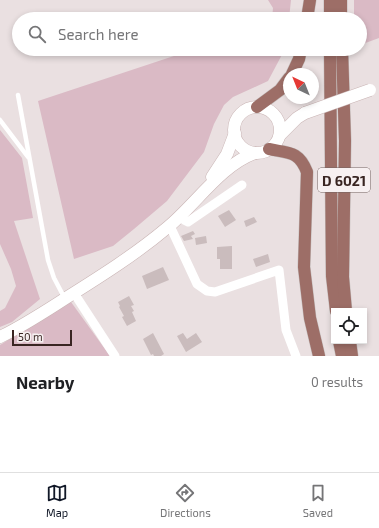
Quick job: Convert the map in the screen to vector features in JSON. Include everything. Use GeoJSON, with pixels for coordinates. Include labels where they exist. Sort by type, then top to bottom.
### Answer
{"type":"FeatureCollection","features":[{"type":"Feature","properties":{"kind":"main road"},"geometry":{"type":"LineString","coordinates":[[308,12],[310,0]]}},
{"type":"Feature","properties":{"kind":"main road"},"geometry":{"type":"LineString","coordinates":[[330,0],[330,12]]}},
{"type":"Feature","properties":{"kind":"main road"},"geometry":{"type":"LineString","coordinates":[[340,0],[341,12]]}},
{"type":"Feature","properties":{"kind":"main road"},"geometry":{"type":"LineString","coordinates":[[346,12],[347,0]]}},
{"type":"Feature","properties":{"kind":"main road"},"geometry":{"type":"LineString","coordinates":[[295,68],[300,56]]}},
{"type":"Feature","properties":{"kind":"main road","name":"D 6021"},"geometry":{"type":"LineString","coordinates":[[330,56],[332,276],[336,308]]}},
{"type":"Feature","properties":{"kind":"main road","name":"D 6021"},"geometry":{"type":"LineString","coordinates":[[342,56],[345,141]]}},
{"type":"Feature","properties":{"kind":"main road","name":"D 6021"},"geometry":{"type":"LineString","coordinates":[[346,56],[343,277],[346,308]]}},
{"type":"Feature","properties":{"kind":"main road"},"geometry":{"type":"LineString","coordinates":[[257,107],[280,90],[283,86]]}},
{"type":"Feature","properties":{"kind":"main road"},"geometry":{"type":"LineString","coordinates":[[274,114],[288,116],[305,113],[375,88]]}},
{"type":"Feature","properties":{"kind":"main road"},"geometry":{"type":"LineString","coordinates":[[280,135],[278,120],[274,114],[269,110],[257,107],[249,108],[243,112],[235,125],[237,140],[242,146],[248,150],[262,152],[274,146],[280,135],[297,118],[305,113]]}},
{"type":"Feature","properties":{"kind":"main road"},"geometry":{"type":"LineString","coordinates":[[0,337],[23,325],[118,265],[170,226],[189,206],[221,164],[227,154],[235,133]]}},
{"type":"Feature","properties":{"kind":"main road"},"geometry":{"type":"LineString","coordinates":[[269,149],[290,153],[299,158],[304,164],[307,172],[304,267],[310,318],[319,356]]}},
{"type":"Feature","properties":{"kind":"main road"},"geometry":{"type":"LineString","coordinates":[[189,206],[236,162],[255,152]]}},
{"type":"Feature","properties":{"kind":"main road"},"geometry":{"type":"LineString","coordinates":[[340,344],[342,356]]}},
{"type":"Feature","properties":{"kind":"main road"},"geometry":{"type":"LineString","coordinates":[[350,344],[352,356]]}},
{"type":"Feature","properties":{"kind":"street"},"geometry":{"type":"LineString","coordinates":[[180,216],[188,222],[242,185]]}},
{"type":"Feature","properties":{"kind":"street"},"geometry":{"type":"LineString","coordinates":[[170,226],[197,284],[206,291],[215,292],[279,270],[286,330],[296,356]]}},
{"type":"Feature","properties":{"kind":"street"},"geometry":{"type":"LineString","coordinates":[[69,296],[115,356]]}},
{"type":"Feature","properties":{"kind":"lane"},"geometry":{"type":"LineString","coordinates":[[18,95],[48,260],[54,278],[69,296]]}},
{"type":"Feature","properties":{"kind":"lane"},"geometry":{"type":"LineString","coordinates":[[0,120],[29,158]]}},
{"type":"Feature","properties":{"kind":"shaded area"},"geometry":{"type":"Polygon","coordinates":[[[268,0],[291,0],[290,12],[273,12],[273,8],[268,0]]]}},
{"type":"Feature","properties":{"kind":"shaded area"},"geometry":{"type":"Polygon","coordinates":[[[354,0],[379,0],[379,38],[367,42],[367,12],[354,12],[354,0]]]}},
{"type":"Feature","properties":{"kind":"shaded area"},"geometry":{"type":"Polygon","coordinates":[[[174,56],[281,56],[268,81],[233,97],[224,105],[214,124],[204,152],[167,201],[113,246],[74,259],[38,101],[174,56]]]}},
{"type":"Feature","properties":{"kind":"shaded area"},"geometry":{"type":"Polygon","coordinates":[[[0,130],[22,158],[33,218],[14,221],[40,299],[12,322],[0,327],[0,311],[5,308],[16,286],[11,269],[0,244],[0,130]]]}},
{"type":"Feature","properties":{"kind":"shaded area"},"geometry":{"type":"Polygon","coordinates":[[[71,302],[110,356],[0,356],[0,345],[71,302]]]}},
{"type":"Feature","properties":{"kind":"building"},"geometry":{"type":"Polygon","coordinates":[[[229,210],[236,220],[225,227],[218,216],[229,210]]]}},
{"type":"Feature","properties":{"kind":"building"},"geometry":{"type":"Polygon","coordinates":[[[254,217],[257,222],[246,227],[244,221],[254,217]]]}},
{"type":"Feature","properties":{"kind":"building"},"geometry":{"type":"Polygon","coordinates":[[[193,231],[195,234],[191,236],[193,239],[184,241],[181,236],[193,231]]]}},
{"type":"Feature","properties":{"kind":"building"},"geometry":{"type":"Polygon","coordinates":[[[206,236],[207,243],[196,245],[195,238],[206,236]]]}},
{"type":"Feature","properties":{"kind":"building"},"geometry":{"type":"Polygon","coordinates":[[[232,246],[232,269],[220,269],[220,259],[217,259],[217,247],[232,246]]]}},
{"type":"Feature","properties":{"kind":"building"},"geometry":{"type":"Polygon","coordinates":[[[268,254],[270,262],[256,267],[253,259],[268,254]]]}},
{"type":"Feature","properties":{"kind":"building"},"geometry":{"type":"Polygon","coordinates":[[[163,267],[169,280],[147,289],[142,276],[163,267]]]}},
{"type":"Feature","properties":{"kind":"building"},"geometry":{"type":"Polygon","coordinates":[[[129,296],[134,305],[131,306],[134,311],[132,312],[136,321],[127,326],[122,317],[124,316],[118,302],[129,296]]]}},
{"type":"Feature","properties":{"kind":"building"},"geometry":{"type":"Polygon","coordinates":[[[153,333],[164,354],[161,356],[151,355],[143,339],[153,333]]]}},
{"type":"Feature","properties":{"kind":"building"},"geometry":{"type":"Polygon","coordinates":[[[183,333],[187,339],[196,333],[202,342],[186,352],[177,336],[183,333]]]}}]}
